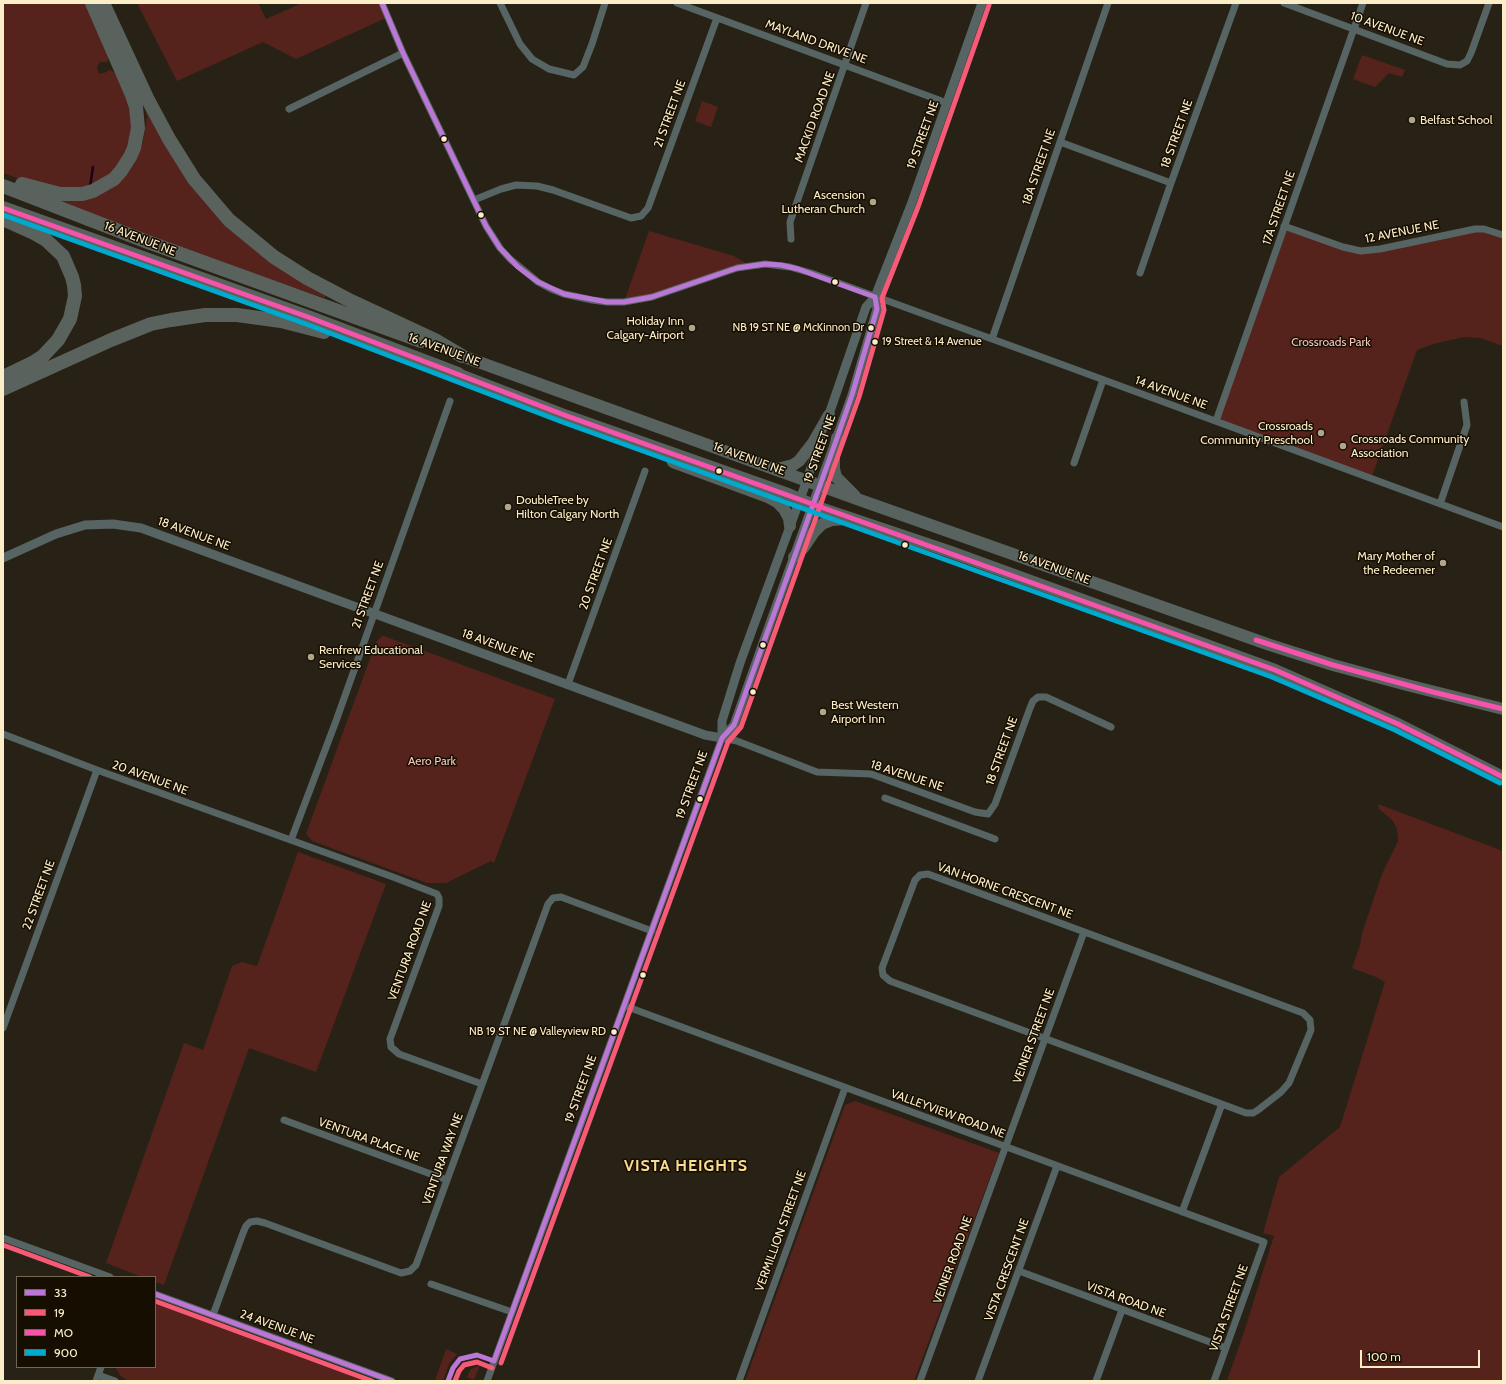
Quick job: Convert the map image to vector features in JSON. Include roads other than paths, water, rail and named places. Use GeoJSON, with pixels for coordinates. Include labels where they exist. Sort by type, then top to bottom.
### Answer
{"type":"FeatureCollection","features":[{"type":"Feature","properties":{"kind":"highway"},"geometry":{"type":"LineString","coordinates":[[3,177],[35,189],[60,194],[82,194],[93,191],[114,179],[130,157],[137,137],[138,117],[136,107],[129,85],[92,3]]}},
{"type":"Feature","properties":{"kind":"highway"},"geometry":{"type":"LineString","coordinates":[[104,3],[154,110],[177,154],[201,188],[229,220],[274,257],[307,278],[347,299],[435,340],[462,356]]}},
{"type":"Feature","properties":{"kind":"highway","name":"16 AVENUE NE"},"geometry":{"type":"LineString","coordinates":[[3,186],[152,244],[857,499],[1284,650],[1406,685],[1503,709]]}},
{"type":"Feature","properties":{"kind":"highway","name":"16 AVENUE NE"},"geometry":{"type":"LineString","coordinates":[[3,208],[392,349],[567,416],[1274,670],[1398,724],[1503,777]]}},
{"type":"Feature","properties":{"kind":"highway"},"geometry":{"type":"LineString","coordinates":[[3,219],[32,232],[50,244],[63,256],[72,277],[75,296],[70,319],[58,340],[43,356],[3,377]]}},
{"type":"Feature","properties":{"kind":"highway"},"geometry":{"type":"LineString","coordinates":[[3,389],[92,348],[152,324],[205,315],[237,315],[266,318],[311,328],[356,342],[392,349]]}},
{"type":"Feature","properties":{"kind":"highway"},"geometry":{"type":"LineString","coordinates":[[777,469],[792,465],[799,461],[813,443],[829,415]]}},
{"type":"Feature","properties":{"kind":"highway"},"geometry":{"type":"LineString","coordinates":[[837,438],[834,456],[834,469],[836,477],[857,499]]}},
{"type":"Feature","properties":{"kind":"highway"},"geometry":{"type":"LineString","coordinates":[[661,449],[673,462],[768,497],[777,502],[784,509],[789,518],[790,526]]}},
{"type":"Feature","properties":{"kind":"highway"},"geometry":{"type":"LineString","coordinates":[[794,557],[804,548],[814,532],[822,524],[832,520],[855,520]]}},
{"type":"Feature","properties":{"kind":"street","name":"14 AVENUE NE"},"geometry":{"type":"LineString","coordinates":[[382,3],[403,53],[486,226],[500,248],[510,259],[538,282],[564,294],[607,302],[637,300],[657,295],[737,268],[765,264],[781,265],[798,269],[1503,527]]}},
{"type":"Feature","properties":{"kind":"street"},"geometry":{"type":"LineString","coordinates":[[500,3],[520,44],[532,59],[549,69],[574,75],[583,67],[605,3]]}},
{"type":"Feature","properties":{"kind":"street","name":"MAYLAND DRIVE NE"},"geometry":{"type":"LineString","coordinates":[[677,3],[947,103]]}},
{"type":"Feature","properties":{"kind":"street","name":"MACKID ROAD NE"},"geometry":{"type":"LineString","coordinates":[[790,239],[790,222],[866,3]]}},
{"type":"Feature","properties":{"kind":"street","name":"19 STREET NE"},"geometry":{"type":"LineString","coordinates":[[487,1381],[722,738],[722,721],[740,663],[807,480],[866,306],[875,297],[911,205],[982,3]]}},
{"type":"Feature","properties":{"kind":"street","name":"18A STREET NE"},"geometry":{"type":"LineString","coordinates":[[992,339],[1108,3]]}},
{"type":"Feature","properties":{"kind":"street","name":"18 STREET NE"},"geometry":{"type":"LineString","coordinates":[[1140,273],[1236,3]]}},
{"type":"Feature","properties":{"kind":"street","name":"10 AVENUE NE"},"geometry":{"type":"LineString","coordinates":[[1284,3],[1447,64],[1460,65],[1467,61],[1472,53],[1489,3]]}},
{"type":"Feature","properties":{"kind":"street","name":"17A STREET NE"},"geometry":{"type":"LineString","coordinates":[[1216,421],[1363,3]]}},
{"type":"Feature","properties":{"kind":"street","name":"21 STREET NE"},"geometry":{"type":"LineString","coordinates":[[474,200],[501,189],[516,185],[537,186],[553,190],[631,218],[641,216],[648,208],[717,18]]}},
{"type":"Feature","properties":{"kind":"street"},"geometry":{"type":"LineString","coordinates":[[289,109],[403,53]]}},
{"type":"Feature","properties":{"kind":"street"},"geometry":{"type":"LineString","coordinates":[[1060,142],[1171,183]]}},
{"type":"Feature","properties":{"kind":"street","name":"12 AVENUE NE"},"geometry":{"type":"LineString","coordinates":[[1284,226],[1343,247],[1361,251],[1380,249],[1475,229],[1484,229],[1503,234]]}},
{"type":"Feature","properties":{"kind":"street","name":"19 STREET NE"},"geometry":{"type":"LineString","coordinates":[[722,738],[734,725],[852,395],[877,309],[875,297]]}},
{"type":"Feature","properties":{"kind":"street"},"geometry":{"type":"LineString","coordinates":[[1074,463],[1103,380]]}},
{"type":"Feature","properties":{"kind":"street","name":"21 STREET NE"},"geometry":{"type":"LineString","coordinates":[[291,840],[336,721],[373,613],[450,401]]}},
{"type":"Feature","properties":{"kind":"street"},"geometry":{"type":"LineString","coordinates":[[1440,504],[1467,425],[1464,402]]}},
{"type":"Feature","properties":{"kind":"street","name":"20 STREET NE"},"geometry":{"type":"LineString","coordinates":[[568,684],[645,472]]}},
{"type":"Feature","properties":{"kind":"street","name":"18 AVENUE NE"},"geometry":{"type":"LineString","coordinates":[[3,558],[56,534],[85,525],[103,523],[127,525],[157,533],[706,735],[737,741],[817,772],[871,774],[976,812],[988,814]]}},
{"type":"Feature","properties":{"kind":"street","name":"18 STREET NE"},"geometry":{"type":"LineString","coordinates":[[988,814],[995,804],[1030,708],[1033,701],[1038,696],[1046,696],[1112,727]]}},
{"type":"Feature","properties":{"kind":"street","name":"20 AVENUE NE"},"geometry":{"type":"LineString","coordinates":[[3,734],[97,770],[291,840]]}},
{"type":"Feature","properties":{"kind":"street","name":"22 STREET NE"},"geometry":{"type":"LineString","coordinates":[[3,1028],[97,770]]}},
{"type":"Feature","properties":{"kind":"street"},"geometry":{"type":"LineString","coordinates":[[885,798],[995,839]]}},
{"type":"Feature","properties":{"kind":"street","name":"VENTURA ROAD NE"},"geometry":{"type":"LineString","coordinates":[[291,840],[437,894],[439,898],[439,906],[390,1039],[390,1047],[399,1054],[482,1084]]}},
{"type":"Feature","properties":{"kind":"street","name":"VAN HORNE CRESCENT NE"},"geometry":{"type":"LineString","coordinates":[[928,874],[1304,1013],[1310,1020],[1311,1030],[1289,1082],[1281,1092],[1252,1113],[1246,1113],[1045,1038],[886,978],[883,975],[882,968],[915,880],[920,875],[928,874]]}},
{"type":"Feature","properties":{"kind":"street","name":"VENTURA WAY NE"},"geometry":{"type":"LineString","coordinates":[[212,1315],[243,1233],[246,1226],[250,1222],[257,1221],[265,1223],[401,1273],[410,1271],[416,1266],[548,904],[554,898],[561,898],[652,931]]}},
{"type":"Feature","properties":{"kind":"street","name":"VEINER STREET NE"},"geometry":{"type":"LineString","coordinates":[[1005,1147],[1084,932]]}},
{"type":"Feature","properties":{"kind":"street","name":"VALLEYVIEW ROAD NE"},"geometry":{"type":"LineString","coordinates":[[625,1006],[1264,1242]]}},
{"type":"Feature","properties":{"kind":"street","name":"VERMILLION STREET NE"},"geometry":{"type":"LineString","coordinates":[[739,1381],[845,1088]]}},
{"type":"Feature","properties":{"kind":"street"},"geometry":{"type":"LineString","coordinates":[[1182,1212],[1222,1104]]}},
{"type":"Feature","properties":{"kind":"street","name":"VENTURA PLACE NE"},"geometry":{"type":"LineString","coordinates":[[284,1120],[447,1180]]}},
{"type":"Feature","properties":{"kind":"street","name":"VEINER ROAD NE"},"geometry":{"type":"LineString","coordinates":[[920,1381],[1004,1155],[1005,1147]]}},
{"type":"Feature","properties":{"kind":"street","name":"VISTA CRESCENT NE"},"geometry":{"type":"LineString","coordinates":[[978,1381],[1057,1166]]}},
{"type":"Feature","properties":{"kind":"street"},"geometry":{"type":"LineString","coordinates":[[3,1238],[107,1276]]}},
{"type":"Feature","properties":{"kind":"street","name":"VISTA STREET NE"},"geometry":{"type":"LineString","coordinates":[[1214,1381],[1264,1242]]}},
{"type":"Feature","properties":{"kind":"street","name":"VISTA ROAD NE"},"geometry":{"type":"LineString","coordinates":[[1019,1272],[1226,1348]]}},
{"type":"Feature","properties":{"kind":"street"},"geometry":{"type":"LineString","coordinates":[[431,1284],[512,1312]]}},
{"type":"Feature","properties":{"kind":"street","name":"24 AVENUE NE"},"geometry":{"type":"LineString","coordinates":[[156,1294],[392,1381]]}},
{"type":"Feature","properties":{"kind":"street"},"geometry":{"type":"LineString","coordinates":[[1096,1381],[1122,1310]]}},
{"type":"Feature","properties":{"kind":"street"},"geometry":{"type":"LineString","coordinates":[[101,1368],[97,1378],[115,1381]]}},
{"type":"Feature","properties":{"kind":"waterway"},"geometry":{"type":"LineString","coordinates":[[90,187],[93,167]]}},
{"type":"Feature","properties":{"kind":"place","name":"Belfast School"},"geometry":{"type":"Point","coordinates":[1412,120]}},
{"type":"Feature","properties":{"kind":"place","name":"Ascension Lutheran Church"},"geometry":{"type":"Point","coordinates":[873,202]}},
{"type":"Feature","properties":{"kind":"place","name":"Holiday Inn Calgary-Airport"},"geometry":{"type":"Point","coordinates":[692,328]}},
{"type":"Feature","properties":{"kind":"place","name":"NB 19 ST NE @ McKinnon Dr"},"geometry":{"type":"Point","coordinates":[871,328]}},
{"type":"Feature","properties":{"kind":"place","name":"19 Street & 14 Avenue"},"geometry":{"type":"Point","coordinates":[875,342]}},
{"type":"Feature","properties":{"kind":"place","name":"Crossroads Community Preschool"},"geometry":{"type":"Point","coordinates":[1321,433]}},
{"type":"Feature","properties":{"kind":"place","name":"Crossroads Community Association"},"geometry":{"type":"Point","coordinates":[1343,446]}},
{"type":"Feature","properties":{"kind":"place","name":"DoubleTree by Hilton Calgary North"},"geometry":{"type":"Point","coordinates":[508,507]}},
{"type":"Feature","properties":{"kind":"place","name":"Mary Mother of the Redeemer"},"geometry":{"type":"Point","coordinates":[1443,563]}},
{"type":"Feature","properties":{"kind":"place","name":"Renfrew Educational Services"},"geometry":{"type":"Point","coordinates":[311,657]}},
{"type":"Feature","properties":{"kind":"place","name":"Best Western Airport Inn"},"geometry":{"type":"Point","coordinates":[823,712]}},
{"type":"Feature","properties":{"kind":"place","name":"NB 19 ST NE @ Valleyview RD"},"geometry":{"type":"Point","coordinates":[614,1032]}},
{"type":"Feature","properties":{"kind":"district","name":"VISTA HEIGHTS"},"geometry":{"type":"Point","coordinates":[686,1166]}},
{"type":"Feature","properties":{"kind":"park label","name":"Crossroads Park"},"geometry":{"type":"Point","coordinates":[1331,342]}},
{"type":"Feature","properties":{"kind":"park label","name":"Aero Park"},"geometry":{"type":"Point","coordinates":[432,761]}}]}
